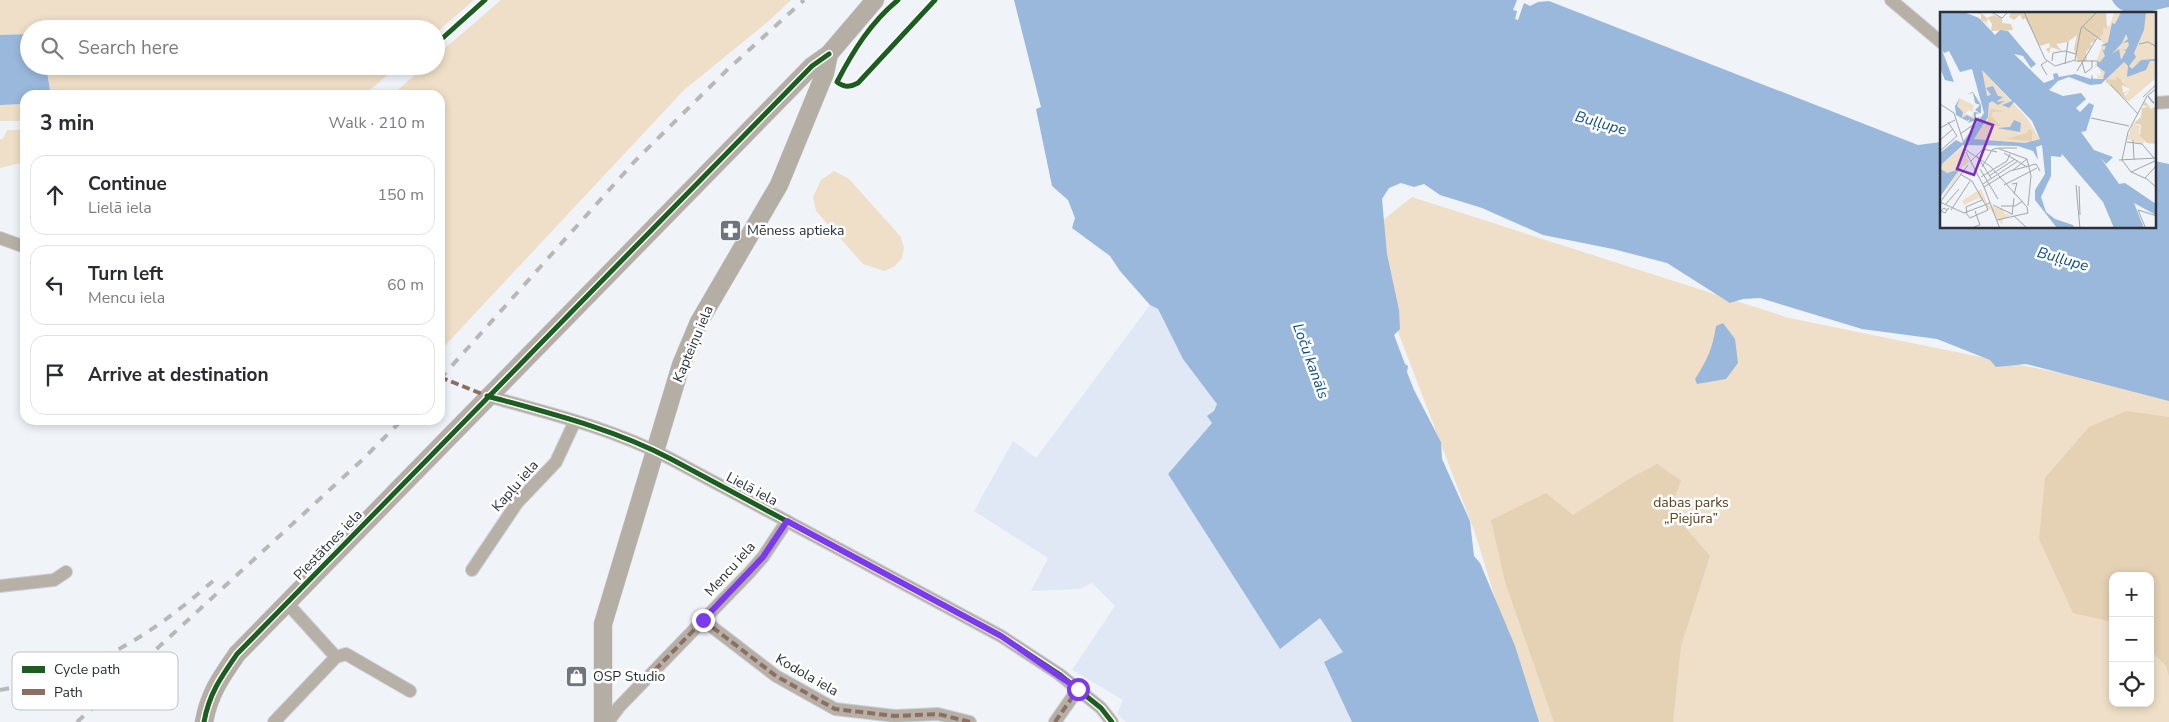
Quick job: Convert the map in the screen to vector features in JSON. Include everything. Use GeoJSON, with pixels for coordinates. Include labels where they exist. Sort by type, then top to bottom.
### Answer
{"type":"FeatureCollection","features":[{"type":"Feature","properties":{"kind":"street","name":"Kapteiņu iela"},"geometry":{"type":"LineString","coordinates":[[603,722],[603,624],[681,365],[699,322],[779,184],[825,73],[829,54],[875,0]]}},
{"type":"Feature","properties":{"kind":"street"},"geometry":{"type":"LineString","coordinates":[[1891,0],[1940,41]]}},
{"type":"Feature","properties":{"kind":"street","name":"Piestātnes iela"},"geometry":{"type":"LineString","coordinates":[[204,722],[208,701],[237,654],[812,66],[829,54]]}},
{"type":"Feature","properties":{"kind":"street"},"geometry":{"type":"LineString","coordinates":[[2156,103],[2169,102]]}},
{"type":"Feature","properties":{"kind":"street"},"geometry":{"type":"LineString","coordinates":[[0,238],[20,245]]}},
{"type":"Feature","properties":{"kind":"street","name":"Lielā iela"},"geometry":{"type":"LineString","coordinates":[[488,396],[575,421],[655,451],[1001,636],[1078,689],[1101,708],[1112,722]]}},
{"type":"Feature","properties":{"kind":"street","name":"Kapļu iela"},"geometry":{"type":"LineString","coordinates":[[472,570],[516,503],[556,462],[575,421]]}},
{"type":"Feature","properties":{"kind":"street","name":"Mencu iela"},"geometry":{"type":"LineString","coordinates":[[608,722],[619,707],[758,562],[787,521]]}},
{"type":"Feature","properties":{"kind":"street"},"geometry":{"type":"LineString","coordinates":[[0,586],[54,580],[66,572]]}},
{"type":"Feature","properties":{"kind":"street"},"geometry":{"type":"LineString","coordinates":[[287,603],[336,657]]}},
{"type":"Feature","properties":{"kind":"street","name":"Kodola iela"},"geometry":{"type":"LineString","coordinates":[[703,620],[776,676],[835,709],[922,718],[938,714],[970,722]]}},
{"type":"Feature","properties":{"kind":"street"},"geometry":{"type":"LineString","coordinates":[[274,722],[336,657],[346,654],[410,692]]}},
{"type":"Feature","properties":{"kind":"street"},"geometry":{"type":"LineString","coordinates":[[1055,722],[1078,689]]}},
{"type":"Feature","properties":{"kind":"shaded area"},"geometry":{"type":"Polygon","coordinates":[[[1150,305],[1158,309],[1164,323],[1217,404],[1212,423],[1168,474],[1280,649],[1320,618],[1344,652],[1325,662],[1352,722],[1126,722],[1117,714],[1123,700],[1072,670],[1115,606],[1092,583],[1079,589],[1031,591],[1048,558],[974,511],[1013,441],[1036,458],[1150,305]]]}},
{"type":"Feature","properties":{"kind":"shaded area"},"geometry":{"type":"Polygon","coordinates":[[[2126,411],[2169,417],[2169,676],[2166,666],[2154,653],[2154,572],[2109,572],[2109,621],[2073,613],[2039,539],[2045,478],[2089,427],[2126,411]]]}},
{"type":"Feature","properties":{"kind":"shaded area"},"geometry":{"type":"Polygon","coordinates":[[[1657,464],[1681,480],[1670,510],[1710,556],[1681,646],[1673,722],[1554,722],[1505,582],[1491,520],[1546,493],[1573,515],[1629,479],[1657,464]]]}},
{"type":"Feature","properties":{"kind":"green space"},"geometry":{"type":"Polygon","coordinates":[[[0,0],[474,0],[445,25],[445,20],[20,20],[20,34],[0,35],[0,0]]]}},
{"type":"Feature","properties":{"kind":"green space"},"geometry":{"type":"Polygon","coordinates":[[[501,0],[791,0],[770,20],[684,90],[445,346],[445,90],[398,90],[415,75],[445,75],[445,48],[501,0]]]}},
{"type":"Feature","properties":{"kind":"green space"},"geometry":{"type":"Polygon","coordinates":[[[48,75],[387,75],[370,90],[50,90],[48,75]]]}},
{"type":"Feature","properties":{"kind":"green space"},"geometry":{"type":"Polygon","coordinates":[[[20,104],[20,121],[0,121],[0,105],[20,104]]]}},
{"type":"Feature","properties":{"kind":"green space"},"geometry":{"type":"Polygon","coordinates":[[[7,130],[20,130],[20,163],[0,168],[0,139],[3,139],[7,130]]]}},
{"type":"Feature","properties":{"kind":"green space"},"geometry":{"type":"Polygon","coordinates":[[[834,171],[849,179],[901,237],[904,248],[902,258],[894,267],[884,271],[863,264],[816,211],[813,197],[821,180],[834,171]]]}},
{"type":"Feature","properties":{"kind":"green space","name":"dabas parks „Piejūra”"},"geometry":{"type":"Polygon","coordinates":[[[1412,197],[1789,318],[2169,395],[2169,722],[1533,722],[1475,533],[1372,264],[1373,228],[1412,197]]]}},
{"type":"Feature","properties":{"kind":"water"},"geometry":{"type":"Polygon","coordinates":[[[1014,0],[1518,0],[1530,6],[1538,2],[1549,1],[1918,145],[1940,142],[1940,229],[2156,229],[2156,161],[2169,164],[2169,401],[2026,364],[1996,367],[1990,360],[1937,339],[1862,329],[1760,298],[1743,299],[1730,303],[1667,263],[1613,249],[1543,235],[1482,208],[1440,195],[1424,184],[1414,187],[1401,183],[1389,188],[1382,199],[1387,254],[1399,310],[1400,329],[1394,335],[1405,364],[1408,366],[1407,372],[1414,390],[1441,442],[1442,459],[1470,521],[1474,556],[1480,563],[1515,646],[1539,722],[1352,722],[1324,662],[1343,652],[1320,618],[1280,649],[1168,474],[1212,423],[1207,416],[1214,411],[1217,404],[1183,359],[1158,309],[1150,305],[1120,271],[1110,256],[1072,228],[1075,218],[1068,200],[1052,186],[1036,109],[1041,107],[1014,0]]]}},
{"type":"Feature","properties":{"kind":"water"},"geometry":{"type":"Polygon","coordinates":[[[2112,0],[2169,0],[2169,7],[2146,12],[2123,11],[2112,0]]]}},
{"type":"Feature","properties":{"kind":"water"},"geometry":{"type":"Polygon","coordinates":[[[20,34],[20,75],[48,75],[50,90],[20,90],[20,104],[0,105],[0,35],[20,34]]]}},
{"type":"Feature","properties":{"kind":"water"},"geometry":{"type":"Polygon","coordinates":[[[1723,323],[1735,339],[1738,363],[1726,379],[1697,384],[1695,379],[1709,354],[1716,326],[1723,323]]]}},
{"type":"Feature","properties":{"kind":"pier"},"geometry":{"type":"Polygon","coordinates":[[[1517,0],[1525,0],[1518,20],[1515,19],[1517,11],[1513,10],[1517,0]]]}},
{"type":"Feature","properties":{"kind":"railway"},"geometry":{"type":"LineString","coordinates":[[445,373],[635,161],[727,70],[804,0]]}},
{"type":"Feature","properties":{"kind":"railway"},"geometry":{"type":"LineString","coordinates":[[153,652],[361,461],[397,425]]}},
{"type":"Feature","properties":{"kind":"railway"},"geometry":{"type":"LineString","coordinates":[[113,652],[164,621],[213,581]]}},
{"type":"Feature","properties":{"kind":"railway"},"geometry":{"type":"LineString","coordinates":[[0,690],[12,687]]}},
{"type":"Feature","properties":{"kind":"railway"},"geometry":{"type":"LineString","coordinates":[[77,722],[90,710]]}},
{"type":"Feature","properties":{"kind":"marked path"},"geometry":{"type":"LineString","coordinates":[[445,379],[487,396]]}},
{"type":"Feature","properties":{"kind":"marked path"},"geometry":{"type":"LineString","coordinates":[[655,670],[749,573],[763,557],[787,521]]}},
{"type":"Feature","properties":{"kind":"marked path"},"geometry":{"type":"LineString","coordinates":[[703,620],[776,676],[835,709],[895,716],[938,714],[970,722]]}},
{"type":"Feature","properties":{"kind":"marked path"},"geometry":{"type":"LineString","coordinates":[[1055,722],[1078,689]]}},
{"type":"Feature","properties":{"kind":"cycle path"},"geometry":{"type":"LineString","coordinates":[[445,36],[485,0]]}},
{"type":"Feature","properties":{"kind":"cycle path"},"geometry":{"type":"LineString","coordinates":[[898,0],[871,27],[849,59],[837,82],[848,86],[858,83],[935,0]]}},
{"type":"Feature","properties":{"kind":"cycle path"},"geometry":{"type":"LineString","coordinates":[[204,722],[212,694],[237,654],[812,66],[829,54]]}},
{"type":"Feature","properties":{"kind":"cycle path"},"geometry":{"type":"LineString","coordinates":[[487,396],[604,430],[671,459],[1001,636],[1059,674],[1101,708],[1112,722]]}},
{"type":"Feature","properties":{"kind":"place","name":"Mēness aptieka"},"geometry":{"type":"Point","coordinates":[731,230]}},
{"type":"Feature","properties":{"kind":"place","name":"OSP Studio"},"geometry":{"type":"Point","coordinates":[577,676]}},
{"type":"Feature","properties":{"kind":"route"},"geometry":{"type":"LineString","coordinates":[[703,620],[763,557],[787,521],[1001,636],[1059,674],[1078,689]]}},
{"type":"Feature","properties":{"kind":"water label","name":"Buļļupe"},"geometry":{"type":"Point","coordinates":[1601,123]}},
{"type":"Feature","properties":{"kind":"water label","name":"Buļļupe"},"geometry":{"type":"Point","coordinates":[2063,259]}},
{"type":"Feature","properties":{"kind":"water label","name":"Loču kanāls"},"geometry":{"type":"Point","coordinates":[1311,361]}}]}
